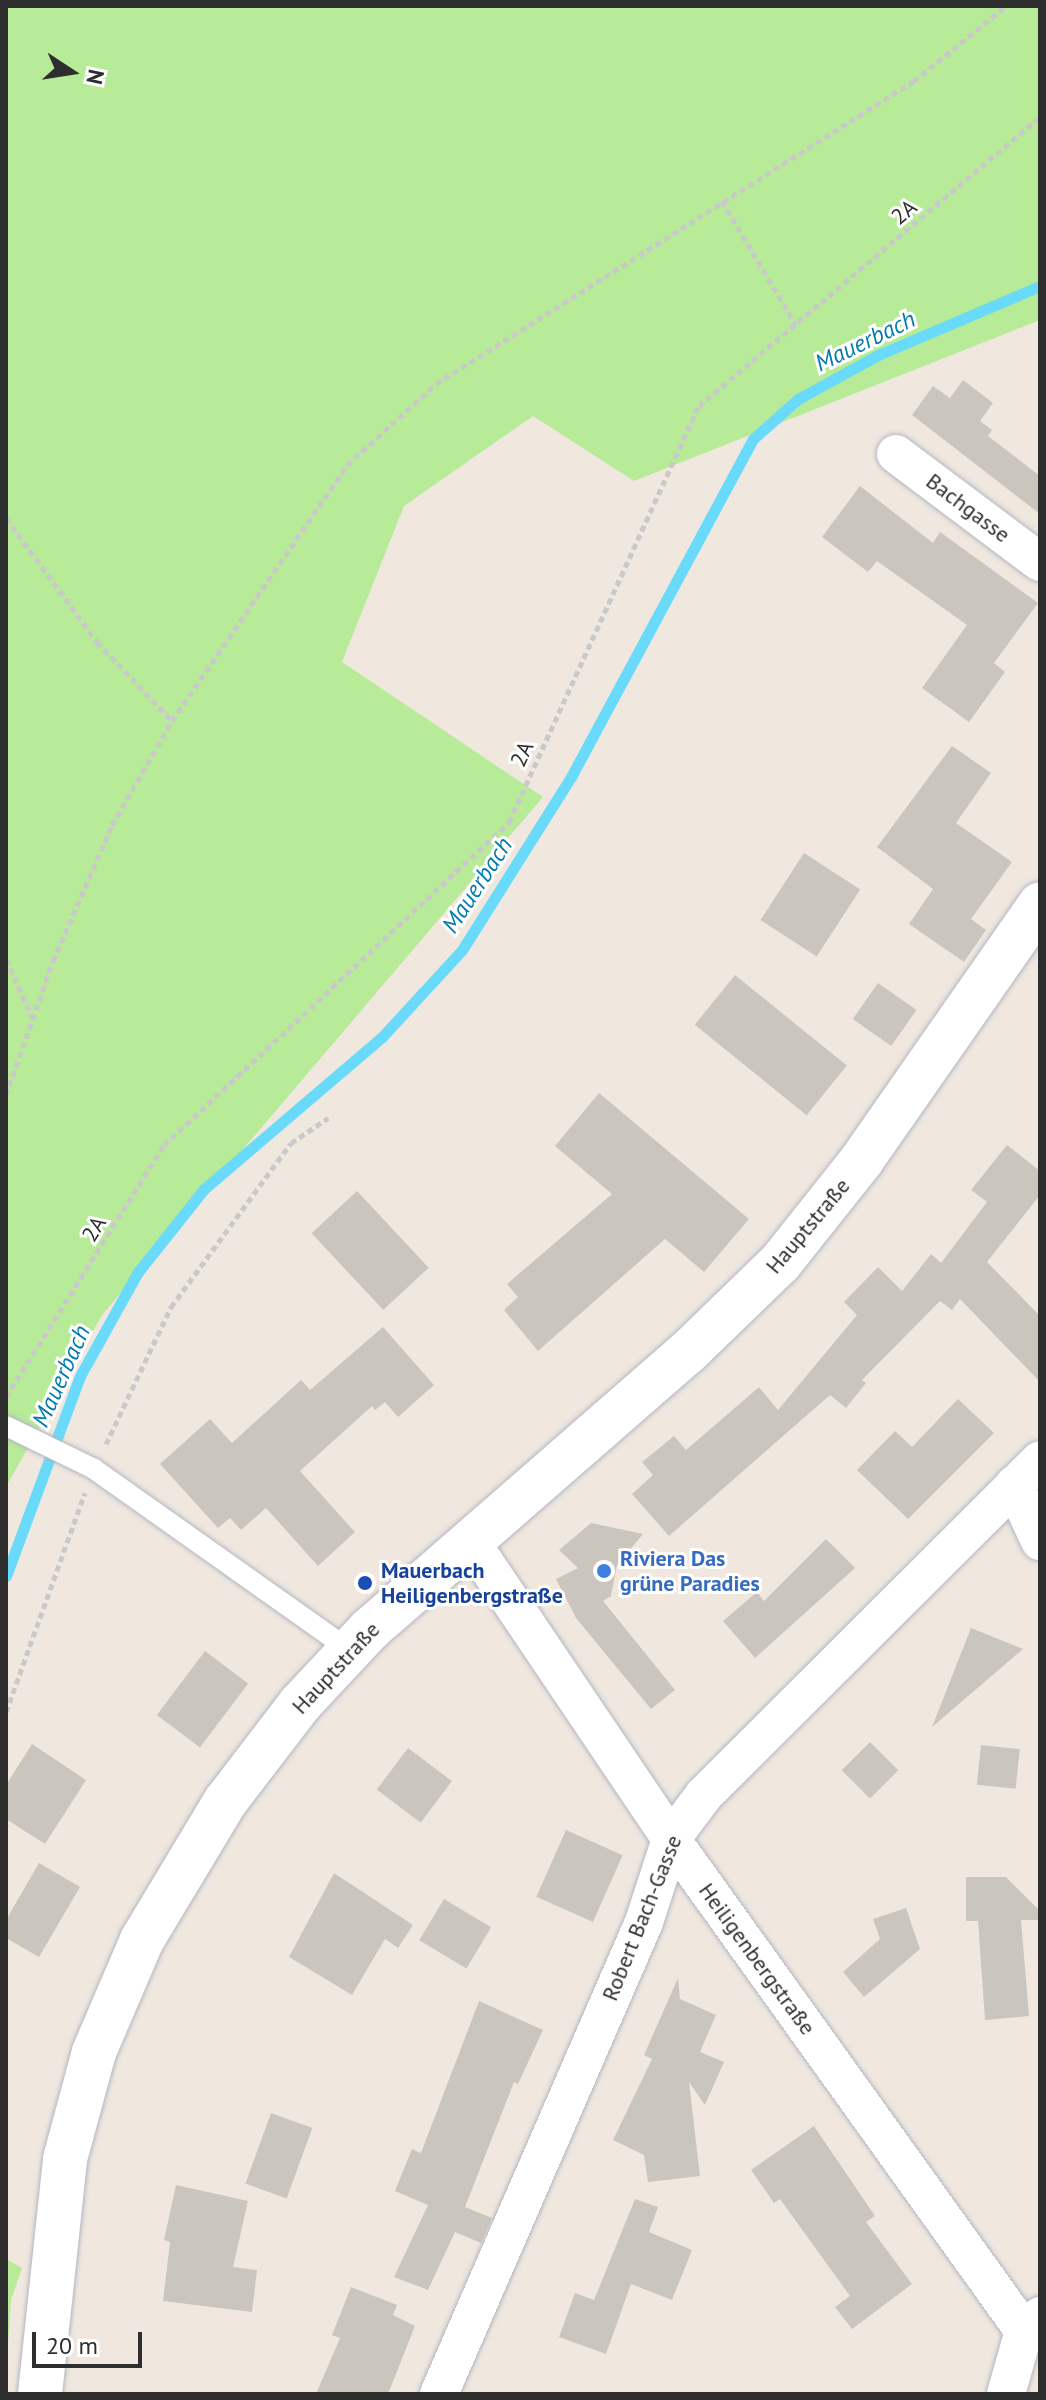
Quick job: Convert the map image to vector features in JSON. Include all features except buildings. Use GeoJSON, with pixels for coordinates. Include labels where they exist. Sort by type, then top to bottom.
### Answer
{"type":"FeatureCollection","features":[{"type":"Feature","properties":{"kind":"main road","name":"Hauptstraße"},"geometry":{"type":"LineString","coordinates":[[40,2394],[65,2159],[94,2052],[115,2000],[173,1883],[225,1802],[350,1650],[470,1541],[688,1352],[780,1263],[870,1150],[1040,904]]}},
{"type":"Feature","properties":{"kind":"street","name":"Bachgasse"},"geometry":{"type":"LineString","coordinates":[[896,454],[1040,562]]}},
{"type":"Feature","properties":{"kind":"street"},"geometry":{"type":"LineString","coordinates":[[1027,1473],[1040,1541]]}},
{"type":"Feature","properties":{"kind":"street","name":"Robert Bach-Gasse"},"geometry":{"type":"LineString","coordinates":[[439,2394],[644,1922],[671,1839],[704,1795],[1027,1473]]}},
{"type":"Feature","properties":{"kind":"street","name":"Heiligenbergstraße"},"geometry":{"type":"LineString","coordinates":[[470,1541],[671,1839],[1032,2324]]}},
{"type":"Feature","properties":{"kind":"street"},"geometry":{"type":"LineString","coordinates":[[1006,2394],[1032,2324]]}},
{"type":"Feature","properties":{"kind":"lane"},"geometry":{"type":"LineString","coordinates":[[6,1426],[94,1469],[350,1650]]}},
{"type":"Feature","properties":{"kind":"path"},"geometry":{"type":"LineString","coordinates":[[6,1095],[33,1018],[112,825],[172,721],[347,465],[436,384],[914,81],[1006,6]]}},
{"type":"Feature","properties":{"kind":"path","name":"2A"},"geometry":{"type":"LineString","coordinates":[[6,1397],[164,1145],[509,822],[699,406],[1040,117]]}},
{"type":"Feature","properties":{"kind":"path"},"geometry":{"type":"LineString","coordinates":[[722,201],[796,325]]}},
{"type":"Feature","properties":{"kind":"path"},"geometry":{"type":"LineString","coordinates":[[6,518],[97,642],[172,721]]}},
{"type":"Feature","properties":{"kind":"path"},"geometry":{"type":"LineString","coordinates":[[6,959],[33,1018]]}},
{"type":"Feature","properties":{"kind":"path"},"geometry":{"type":"LineString","coordinates":[[6,1712],[94,1469],[171,1307],[291,1143],[328,1118]]}},
{"type":"Feature","properties":{"kind":"green space"},"geometry":{"type":"Polygon","coordinates":[[[6,6],[1040,6],[1040,320],[634,481],[533,416],[404,506],[342,662],[543,797],[102,1315],[6,1487],[6,6]]]}},
{"type":"Feature","properties":{"kind":"green space"},"geometry":{"type":"Polygon","coordinates":[[[6,2259],[22,2268],[11,2300],[6,2373],[6,2259]]]}},
{"type":"Feature","properties":{"kind":"waterway","name":"Mauerbach"},"geometry":{"type":"LineString","coordinates":[[6,1576],[80,1376],[138,1272],[204,1189],[382,1037],[462,950],[572,775],[753,439],[798,399],[878,355],[1040,286]]}},
{"type":"Feature","properties":{"kind":"place","name":"Riviera Das grüne Paradies"},"geometry":{"type":"Point","coordinates":[604,1571]}},
{"type":"Feature","properties":{"kind":"place","name":"Mauerbach Heiligenbergstraße"},"geometry":{"type":"Point","coordinates":[365,1583]}}]}
